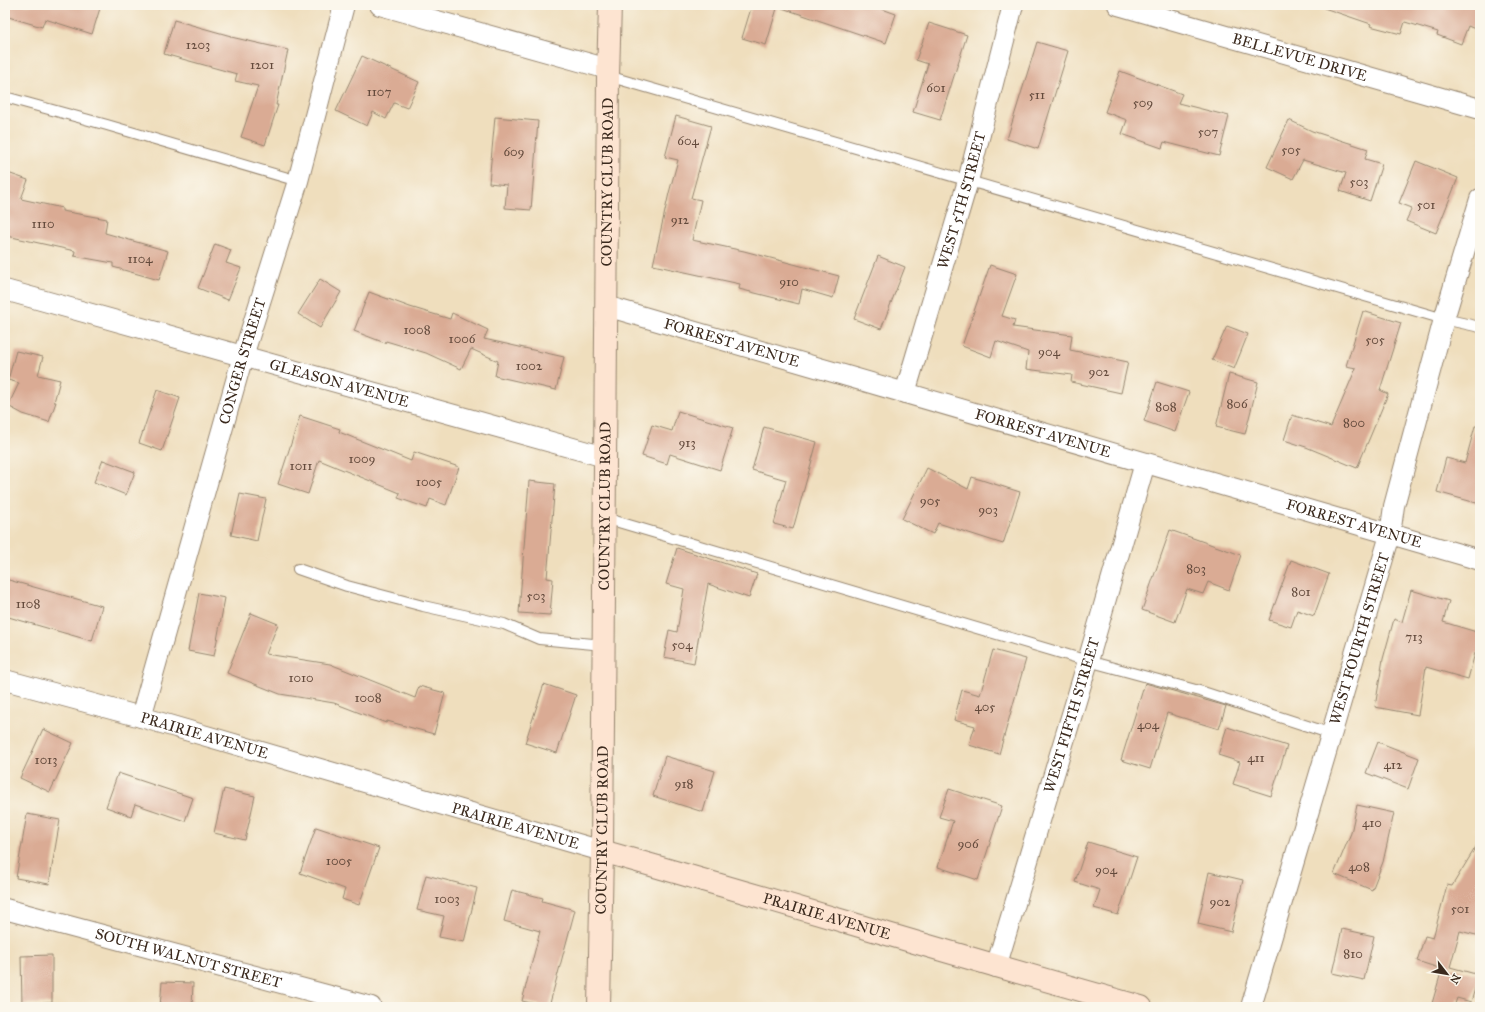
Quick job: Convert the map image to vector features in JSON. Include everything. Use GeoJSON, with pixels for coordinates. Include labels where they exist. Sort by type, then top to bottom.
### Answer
{"type":"FeatureCollection","features":[{"type":"Feature","properties":{"kind":"main road","name":"COUNTRY CLUB ROAD"},"geometry":{"type":"LineString","coordinates":[[599,1007],[602,851],[605,518],[604,457],[610,5]]}},
{"type":"Feature","properties":{"kind":"main road","name":"PRAIRIE AVENUE"},"geometry":{"type":"LineString","coordinates":[[602,851],[996,967],[1141,1007]]}},
{"type":"Feature","properties":{"kind":"street","name":"CONGER STREET"},"geometry":{"type":"LineString","coordinates":[[141,717],[243,356],[298,181],[344,5]]}},
{"type":"Feature","properties":{"kind":"street"},"geometry":{"type":"LineString","coordinates":[[380,5],[608,72]]}},
{"type":"Feature","properties":{"kind":"street","name":"WEST 5TH STREET"},"geometry":{"type":"LineString","coordinates":[[905,393],[968,181],[1013,5]]}},
{"type":"Feature","properties":{"kind":"street","name":"BELLEVUE DRIVE"},"geometry":{"type":"LineString","coordinates":[[1118,5],[1480,109]]}},
{"type":"Feature","properties":{"kind":"street","name":"WEST FOURTH STREET"},"geometry":{"type":"LineString","coordinates":[[1251,1007],[1390,534],[1394,506],[1444,319],[1480,199]]}},
{"type":"Feature","properties":{"kind":"street","name":"GLEASON AVENUE"},"geometry":{"type":"LineString","coordinates":[[5,290],[604,457]]}},
{"type":"Feature","properties":{"kind":"street","name":"FORREST AVENUE"},"geometry":{"type":"LineString","coordinates":[[606,306],[1480,560]]}},
{"type":"Feature","properties":{"kind":"street","name":"WEST FIFTH STREET"},"geometry":{"type":"LineString","coordinates":[[996,967],[1088,661],[1145,463]]}},
{"type":"Feature","properties":{"kind":"street","name":"PRAIRIE AVENUE"},"geometry":{"type":"LineString","coordinates":[[5,680],[141,717],[602,851]]}},
{"type":"Feature","properties":{"kind":"street","name":"SOUTH WALNUT STREET"},"geometry":{"type":"LineString","coordinates":[[5,909],[371,1007]]}},
{"type":"Feature","properties":{"kind":"lane"},"geometry":{"type":"LineString","coordinates":[[608,72],[968,181],[1444,319],[1480,327]]}},
{"type":"Feature","properties":{"kind":"lane"},"geometry":{"type":"LineString","coordinates":[[5,97],[298,181]]}},
{"type":"Feature","properties":{"kind":"lane"},"geometry":{"type":"LineString","coordinates":[[605,518],[1088,661],[1203,692],[1332,734]]}},
{"type":"Feature","properties":{"kind":"lane"},"geometry":{"type":"LineString","coordinates":[[298,569],[347,586],[423,606],[504,624],[539,639],[604,645]]}},
{"type":"Feature","properties":{"kind":"building"},"geometry":{"type":"Polygon","coordinates":[[[5,5],[101,5],[92,34],[45,19],[42,27],[5,16],[5,5]]]}},
{"type":"Feature","properties":{"kind":"building"},"geometry":{"type":"Polygon","coordinates":[[[752,5],[778,5],[766,45],[742,38],[752,5]]]}},
{"type":"Feature","properties":{"kind":"building"},"geometry":{"type":"Polygon","coordinates":[[[782,5],[871,5],[896,14],[886,43],[782,8],[782,5]]]}},
{"type":"Feature","properties":{"kind":"building"},"geometry":{"type":"Polygon","coordinates":[[[1325,5],[1480,5],[1480,31],[1468,26],[1461,44],[1437,35],[1438,32],[1405,22],[1401,34],[1370,26],[1371,24],[1324,8],[1325,5]]]}},
{"type":"Feature","properties":{"kind":"building"},"geometry":{"type":"Polygon","coordinates":[[[174,20],[231,37],[288,50],[276,105],[278,105],[265,145],[241,137],[258,86],[235,81],[237,74],[164,54],[174,20]]]}},
{"type":"Feature","properties":{"kind":"building"},"geometry":{"type":"Polygon","coordinates":[[[929,23],[967,35],[940,120],[913,112],[928,64],[916,60],[929,23]]]}},
{"type":"Feature","properties":{"kind":"building"},"geometry":{"type":"Polygon","coordinates":[[[1037,42],[1068,51],[1038,149],[1007,139],[1037,42]]]}},
{"type":"Feature","properties":{"kind":"building"},"geometry":{"type":"Polygon","coordinates":[[[362,56],[419,82],[407,108],[394,103],[386,119],[373,112],[367,126],[336,111],[362,56]]]}},
{"type":"Feature","properties":{"kind":"building"},"geometry":{"type":"Polygon","coordinates":[[[1120,71],[1182,94],[1178,103],[1229,116],[1219,156],[1164,142],[1162,148],[1122,134],[1127,120],[1105,112],[1120,71]]]}},
{"type":"Feature","properties":{"kind":"building"},"geometry":{"type":"Polygon","coordinates":[[[676,116],[711,126],[691,198],[701,200],[692,240],[744,251],[839,276],[833,298],[802,289],[799,304],[739,289],[740,284],[653,265],[678,160],[665,157],[676,116]]]}},
{"type":"Feature","properties":{"kind":"building"},"geometry":{"type":"Polygon","coordinates":[[[495,117],[538,121],[531,210],[505,208],[507,185],[489,183],[495,117]]]}},
{"type":"Feature","properties":{"kind":"building"},"geometry":{"type":"Polygon","coordinates":[[[1289,120],[1312,131],[1368,149],[1365,159],[1382,164],[1370,201],[1340,191],[1346,173],[1303,160],[1293,179],[1267,167],[1289,120]]]}},
{"type":"Feature","properties":{"kind":"building"},"geometry":{"type":"Polygon","coordinates":[[[1416,161],[1458,178],[1436,233],[1406,221],[1412,208],[1399,203],[1416,161]]]}},
{"type":"Feature","properties":{"kind":"building"},"geometry":{"type":"Polygon","coordinates":[[[5,172],[28,180],[21,199],[62,208],[62,211],[107,219],[105,233],[168,251],[159,280],[113,267],[113,263],[74,256],[75,251],[7,236],[5,237],[5,172]]]}},
{"type":"Feature","properties":{"kind":"building"},"geometry":{"type":"Polygon","coordinates":[[[215,244],[231,250],[226,263],[241,268],[228,300],[198,288],[215,244]]]}},
{"type":"Feature","properties":{"kind":"building"},"geometry":{"type":"Polygon","coordinates":[[[878,256],[905,267],[881,329],[854,319],[878,256]]]}},
{"type":"Feature","properties":{"kind":"building"},"geometry":{"type":"Polygon","coordinates":[[[990,265],[1017,274],[1002,316],[1015,320],[1013,327],[1072,335],[1070,350],[1128,362],[1121,393],[1071,382],[1072,375],[1026,369],[1028,352],[996,341],[991,357],[962,346],[990,265]]]}},
{"type":"Feature","properties":{"kind":"building"},"geometry":{"type":"Polygon","coordinates":[[[320,279],[341,292],[320,328],[298,314],[320,279]]]}},
{"type":"Feature","properties":{"kind":"building"},"geometry":{"type":"Polygon","coordinates":[[[369,292],[410,307],[450,319],[452,313],[488,330],[484,339],[564,357],[556,390],[495,376],[498,361],[471,349],[461,369],[426,353],[386,341],[385,343],[354,331],[369,292]]]}},
{"type":"Feature","properties":{"kind":"building"},"geometry":{"type":"Polygon","coordinates":[[[1363,311],[1401,323],[1380,390],[1388,394],[1357,468],[1306,447],[1284,440],[1292,415],[1331,427],[1356,368],[1346,366],[1363,311]]]}},
{"type":"Feature","properties":{"kind":"building"},"geometry":{"type":"Polygon","coordinates":[[[1227,326],[1248,334],[1234,369],[1212,360],[1227,326]]]}},
{"type":"Feature","properties":{"kind":"building"},"geometry":{"type":"Polygon","coordinates":[[[16,351],[43,357],[38,375],[60,380],[54,402],[56,402],[49,422],[23,414],[8,406],[19,383],[8,380],[16,351]]]}},
{"type":"Feature","properties":{"kind":"building"},"geometry":{"type":"Polygon","coordinates":[[[1229,374],[1258,382],[1245,434],[1216,427],[1229,374]]]}},
{"type":"Feature","properties":{"kind":"building"},"geometry":{"type":"Polygon","coordinates":[[[1157,382],[1189,392],[1175,432],[1144,421],[1157,382]]]}},
{"type":"Feature","properties":{"kind":"building"},"geometry":{"type":"Polygon","coordinates":[[[157,390],[180,398],[162,451],[139,443],[157,390]]]}},
{"type":"Feature","properties":{"kind":"building"},"geometry":{"type":"Polygon","coordinates":[[[678,411],[733,428],[720,470],[670,454],[667,464],[642,456],[652,425],[672,431],[678,411]]]}},
{"type":"Feature","properties":{"kind":"building"},"geometry":{"type":"Polygon","coordinates":[[[300,416],[340,429],[339,432],[411,461],[414,452],[459,467],[446,505],[430,499],[427,508],[398,498],[400,493],[319,460],[308,494],[278,484],[300,416]]]}},
{"type":"Feature","properties":{"kind":"building"},"geometry":{"type":"Polygon","coordinates":[[[1475,426],[1480,426],[1480,504],[1437,492],[1446,458],[1465,463],[1475,426]]]}},
{"type":"Feature","properties":{"kind":"building"},"geometry":{"type":"Polygon","coordinates":[[[764,427],[817,442],[793,529],[774,524],[786,480],[752,470],[764,427]]]}},
{"type":"Feature","properties":{"kind":"building"},"geometry":{"type":"Polygon","coordinates":[[[103,460],[135,472],[126,495],[94,482],[103,460]]]}},
{"type":"Feature","properties":{"kind":"building"},"geometry":{"type":"Polygon","coordinates":[[[927,468],[968,489],[972,477],[1020,492],[1003,544],[938,523],[933,534],[902,519],[927,468]]]}},
{"type":"Feature","properties":{"kind":"building"},"geometry":{"type":"Polygon","coordinates":[[[529,481],[555,484],[547,578],[553,579],[550,615],[519,613],[529,481]]]}},
{"type":"Feature","properties":{"kind":"building"},"geometry":{"type":"Polygon","coordinates":[[[240,494],[266,499],[257,541],[231,535],[240,494]]]}},
{"type":"Feature","properties":{"kind":"building"},"geometry":{"type":"Polygon","coordinates":[[[1170,530],[1241,555],[1229,590],[1208,582],[1203,594],[1187,589],[1175,622],[1142,610],[1170,530]]]}},
{"type":"Feature","properties":{"kind":"building"},"geometry":{"type":"Polygon","coordinates":[[[677,548],[757,574],[749,598],[708,584],[694,663],[664,657],[669,630],[677,632],[684,589],[666,584],[677,548]]]}},
{"type":"Feature","properties":{"kind":"building"},"geometry":{"type":"Polygon","coordinates":[[[1291,560],[1329,574],[1314,616],[1297,610],[1291,627],[1269,620],[1291,560]]]}},
{"type":"Feature","properties":{"kind":"building"},"geometry":{"type":"Polygon","coordinates":[[[5,579],[102,606],[92,641],[5,616],[5,579]]]}},
{"type":"Feature","properties":{"kind":"building"},"geometry":{"type":"Polygon","coordinates":[[[1411,590],[1449,601],[1443,622],[1480,633],[1480,654],[1475,653],[1468,679],[1426,667],[1418,715],[1375,707],[1383,659],[1394,619],[1402,622],[1411,590]]]}},
{"type":"Feature","properties":{"kind":"building"},"geometry":{"type":"Polygon","coordinates":[[[199,593],[225,598],[214,656],[188,651],[199,593]]]}},
{"type":"Feature","properties":{"kind":"building"},"geometry":{"type":"Polygon","coordinates":[[[251,613],[278,624],[266,654],[330,664],[415,698],[419,686],[445,693],[434,734],[387,721],[386,723],[334,703],[280,694],[227,673],[251,613]]]}},
{"type":"Feature","properties":{"kind":"building"},"geometry":{"type":"Polygon","coordinates":[[[993,650],[1026,659],[999,754],[969,745],[975,726],[954,720],[962,690],[980,695],[993,650]]]}},
{"type":"Feature","properties":{"kind":"building"},"geometry":{"type":"Polygon","coordinates":[[[1145,683],[1226,706],[1219,729],[1167,713],[1150,769],[1121,760],[1145,683]]]}},
{"type":"Feature","properties":{"kind":"building"},"geometry":{"type":"Polygon","coordinates":[[[544,684],[576,695],[557,753],[525,743],[544,684]]]}},
{"type":"Feature","properties":{"kind":"building"},"geometry":{"type":"Polygon","coordinates":[[[1227,727],[1287,746],[1271,796],[1233,784],[1240,762],[1218,755],[1227,727]]]}},
{"type":"Feature","properties":{"kind":"building"},"geometry":{"type":"Polygon","coordinates":[[[43,729],[73,743],[50,792],[20,778],[43,729]]]}},
{"type":"Feature","properties":{"kind":"building"},"geometry":{"type":"Polygon","coordinates":[[[1378,742],[1419,758],[1408,789],[1366,773],[1378,742]]]}},
{"type":"Feature","properties":{"kind":"building"},"geometry":{"type":"Polygon","coordinates":[[[665,756],[715,771],[703,812],[653,796],[665,756]]]}},
{"type":"Feature","properties":{"kind":"building"},"geometry":{"type":"Polygon","coordinates":[[[118,773],[193,798],[185,821],[135,804],[131,816],[106,807],[118,773]]]}},
{"type":"Feature","properties":{"kind":"building"},"geometry":{"type":"Polygon","coordinates":[[[224,789],[255,796],[245,840],[214,833],[224,789]]]}},
{"type":"Feature","properties":{"kind":"building"},"geometry":{"type":"Polygon","coordinates":[[[949,789],[1002,806],[978,880],[938,867],[953,821],[939,817],[949,789]]]}},
{"type":"Feature","properties":{"kind":"building"},"geometry":{"type":"Polygon","coordinates":[[[1357,805],[1394,813],[1383,862],[1372,890],[1334,874],[1351,833],[1357,805]]]}},
{"type":"Feature","properties":{"kind":"building"},"geometry":{"type":"Polygon","coordinates":[[[27,814],[60,820],[49,884],[16,878],[27,814]]]}},
{"type":"Feature","properties":{"kind":"building"},"geometry":{"type":"Polygon","coordinates":[[[316,827],[379,848],[359,905],[342,899],[345,889],[300,873],[316,827]]]}},
{"type":"Feature","properties":{"kind":"building"},"geometry":{"type":"Polygon","coordinates":[[[1480,840],[1480,936],[1460,931],[1450,967],[1479,975],[1471,1002],[1457,998],[1454,1007],[1431,1007],[1442,969],[1417,961],[1425,936],[1433,938],[1447,885],[1452,886],[1480,840]]]}},
{"type":"Feature","properties":{"kind":"building"},"geometry":{"type":"Polygon","coordinates":[[[1088,842],[1137,857],[1118,915],[1094,908],[1100,890],[1075,882],[1088,842]]]}},
{"type":"Feature","properties":{"kind":"building"},"geometry":{"type":"Polygon","coordinates":[[[1209,872],[1243,880],[1231,932],[1198,924],[1209,872]]]}},
{"type":"Feature","properties":{"kind":"building"},"geometry":{"type":"Polygon","coordinates":[[[426,875],[477,888],[464,942],[439,937],[444,916],[417,910],[426,875]]]}},
{"type":"Feature","properties":{"kind":"building"},"geometry":{"type":"Polygon","coordinates":[[[512,890],[543,898],[542,901],[575,910],[549,1007],[522,1001],[540,931],[504,921],[512,890]]]}},
{"type":"Feature","properties":{"kind":"building"},"geometry":{"type":"Polygon","coordinates":[[[1342,929],[1374,936],[1364,980],[1332,973],[1342,929]]]}},
{"type":"Feature","properties":{"kind":"building"},"geometry":{"type":"Polygon","coordinates":[[[52,955],[52,1003],[22,1004],[21,956],[52,955]]]}},
{"type":"Feature","properties":{"kind":"building"},"geometry":{"type":"Polygon","coordinates":[[[162,982],[193,983],[192,1007],[160,1007],[162,982]]]}}]}
